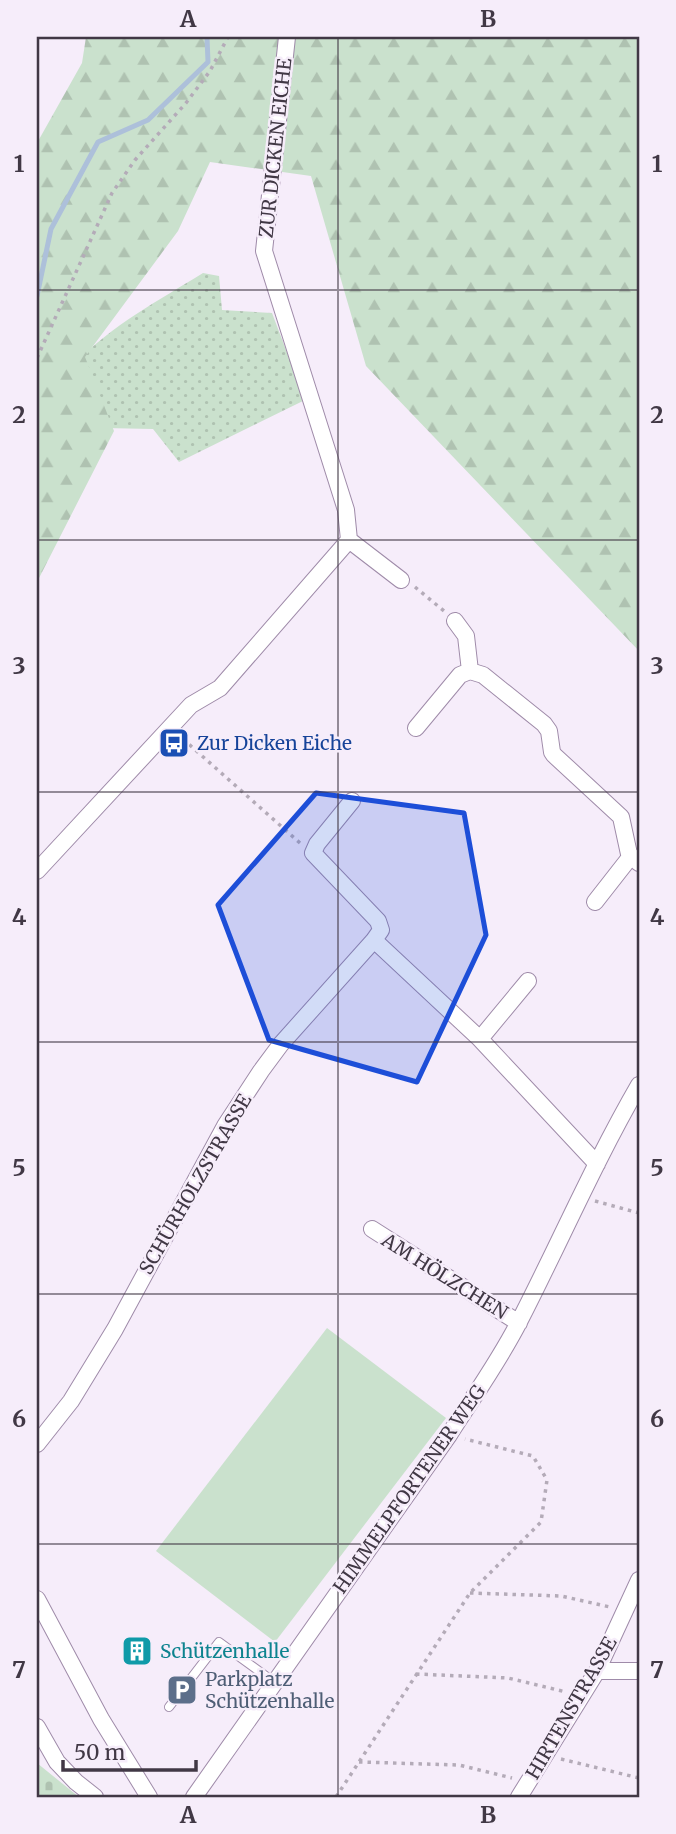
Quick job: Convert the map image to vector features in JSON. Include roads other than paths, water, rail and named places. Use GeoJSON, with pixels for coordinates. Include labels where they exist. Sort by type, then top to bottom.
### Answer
{"type":"FeatureCollection","features":[{"type":"Feature","properties":{"kind":"street","name":"ZUR DICKEN EICHE"},"geometry":{"type":"LineString","coordinates":[[287,37],[264,251],[346,510],[349,540]]}},
{"type":"Feature","properties":{"kind":"street"},"geometry":{"type":"LineString","coordinates":[[37,871],[191,705],[220,688],[349,540],[401,580]]}},
{"type":"Feature","properties":{"kind":"street"},"geometry":{"type":"LineString","coordinates":[[455,621],[466,636],[470,671]]}},
{"type":"Feature","properties":{"kind":"street"},"geometry":{"type":"LineString","coordinates":[[416,728],[460,675],[470,671],[483,675],[547,727],[554,755],[621,817],[628,850],[635,860],[595,902]]}},
{"type":"Feature","properties":{"kind":"street"},"geometry":{"type":"LineString","coordinates":[[352,801],[317,844],[313,853],[378,921],[381,930],[374,940],[480,1039],[597,1164]]}},
{"type":"Feature","properties":{"kind":"street","name":"SCHÜRHOLZSTRASSE"},"geometry":{"type":"LineString","coordinates":[[37,1444],[71,1401],[115,1329],[225,1126],[261,1071],[281,1044],[374,940]]}},
{"type":"Feature","properties":{"kind":"street"},"geometry":{"type":"LineString","coordinates":[[480,1039],[528,981]]}},
{"type":"Feature","properties":{"kind":"street","name":"HIMMELPFORTENER WEG"},"geometry":{"type":"LineString","coordinates":[[194,1797],[449,1435],[519,1322],[639,1085]]}},
{"type":"Feature","properties":{"kind":"street","name":"AM HÖLZCHEN"},"geometry":{"type":"LineString","coordinates":[[372,1229],[519,1322]]}},
{"type":"Feature","properties":{"kind":"street","name":"HIRTENSTRASSE"},"geometry":{"type":"LineString","coordinates":[[519,1797],[597,1671],[639,1580]]}},
{"type":"Feature","properties":{"kind":"street"},"geometry":{"type":"LineString","coordinates":[[37,1599],[101,1719],[149,1797]]}},
{"type":"Feature","properties":{"kind":"street"},"geometry":{"type":"LineString","coordinates":[[597,1671],[639,1671]]}},
{"type":"Feature","properties":{"kind":"street"},"geometry":{"type":"LineString","coordinates":[[37,1727],[57,1762],[95,1797]]}},
{"type":"Feature","properties":{"kind":"lane"},"geometry":{"type":"LineString","coordinates":[[169,1707],[219,1642],[274,1682]]}},
{"type":"Feature","properties":{"kind":"waterway"},"geometry":{"type":"LineString","coordinates":[[37,296],[51,229],[98,142],[148,120],[208,62],[207,37]]}},
{"type":"Feature","properties":{"kind":"place","name":"Zur Dicken Eiche"},"geometry":{"type":"Point","coordinates":[174,743]}},
{"type":"Feature","properties":{"kind":"place","name":"Schützenhalle"},"geometry":{"type":"Point","coordinates":[137,1651]}},
{"type":"Feature","properties":{"kind":"place","name":"Parkplatz Schützenhalle"},"geometry":{"type":"Point","coordinates":[182,1690]}}]}
